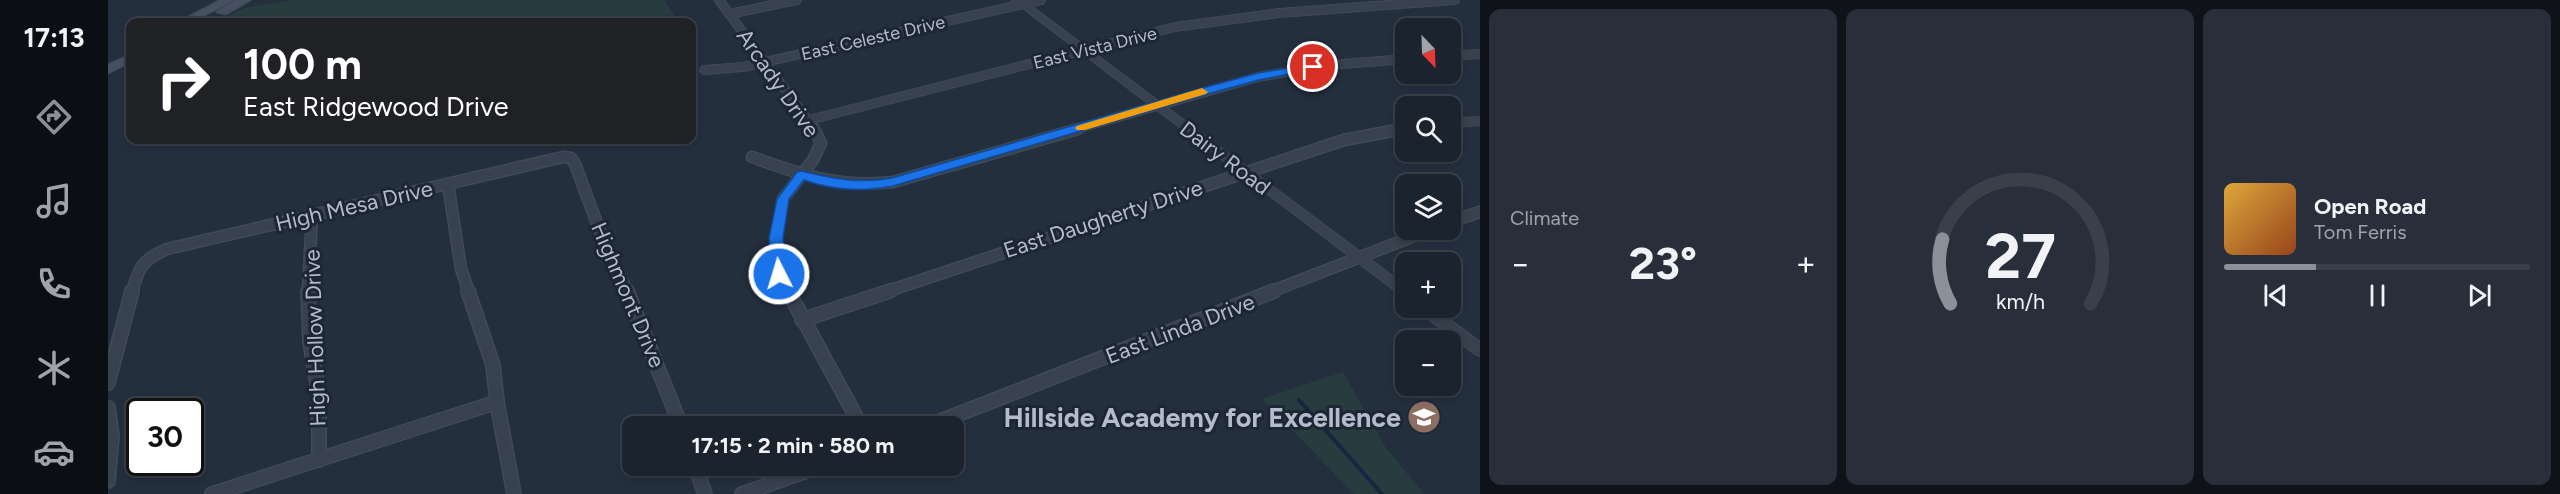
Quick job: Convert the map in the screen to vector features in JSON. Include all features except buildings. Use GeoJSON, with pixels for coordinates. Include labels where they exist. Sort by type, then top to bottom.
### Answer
{"type":"FeatureCollection","features":[{"type":"Feature","properties":{"kind":"main road"},"geometry":{"type":"LineString","coordinates":[[191,18],[229,0]]}},
{"type":"Feature","properties":{"kind":"main road"},"geometry":{"type":"LineString","coordinates":[[209,18],[245,0]]}},
{"type":"Feature","properties":{"kind":"main road"},"geometry":{"type":"LineString","coordinates":[[108,60],[126,51]]}},
{"type":"Feature","properties":{"kind":"main road"},"geometry":{"type":"LineString","coordinates":[[108,70],[126,60]]}},
{"type":"Feature","properties":{"kind":"street","name":"Arcady Drive"},"geometry":{"type":"LineString","coordinates":[[719,0],[809,120],[821,143],[813,160],[783,199],[776,238],[779,274],[855,416]]}},
{"type":"Feature","properties":{"kind":"street"},"geometry":{"type":"LineString","coordinates":[[729,14],[797,0]]}},
{"type":"Feature","properties":{"kind":"street","name":"East Celeste Drive"},"geometry":{"type":"LineString","coordinates":[[704,70],[729,69],[764,62],[1020,2],[1041,0]]}},
{"type":"Feature","properties":{"kind":"street","name":"East Vista Drive"},"geometry":{"type":"LineString","coordinates":[[809,120],[1175,27],[1244,15],[1383,2],[1455,0]]}},
{"type":"Feature","properties":{"kind":"street","name":"Dairy Road"},"geometry":{"type":"LineString","coordinates":[[1020,2],[1395,286]]}},
{"type":"Feature","properties":{"kind":"street"},"geometry":{"type":"LineString","coordinates":[[1461,55],[1480,54]]}},
{"type":"Feature","properties":{"kind":"street"},"geometry":{"type":"LineString","coordinates":[[752,157],[820,181],[847,186],[871,186],[893,182],[1258,77],[1297,69],[1395,60]]}},
{"type":"Feature","properties":{"kind":"street"},"geometry":{"type":"LineString","coordinates":[[1461,122],[1480,121]]}},
{"type":"Feature","properties":{"kind":"street","name":"East Daugherty Drive"},"geometry":{"type":"LineString","coordinates":[[802,320],[1244,172],[1344,140],[1395,130]]}},
{"type":"Feature","properties":{"kind":"street","name":"High Mesa Drive"},"geometry":{"type":"LineString","coordinates":[[108,383],[138,270],[149,257],[167,249],[553,158],[571,158],[575,164]]}},
{"type":"Feature","properties":{"kind":"street","name":"Highmont Drive"},"geometry":{"type":"LineString","coordinates":[[575,164],[608,253],[626,287],[677,416]]}},
{"type":"Feature","properties":{"kind":"street"},"geometry":{"type":"LineString","coordinates":[[448,184],[461,269],[493,365],[497,402],[514,494]]}},
{"type":"Feature","properties":{"kind":"street"},"geometry":{"type":"LineString","coordinates":[[1461,218],[1480,212]]}},
{"type":"Feature","properties":{"kind":"street","name":"High Hollow Drive"},"geometry":{"type":"LineString","coordinates":[[312,216],[308,291],[310,342],[319,395],[319,460]]}},
{"type":"Feature","properties":{"kind":"street","name":"East Linda Drive"},"geometry":{"type":"LineString","coordinates":[[954,416],[1404,240]]}},
{"type":"Feature","properties":{"kind":"street"},"geometry":{"type":"LineString","coordinates":[[1437,318],[1480,350]]}},
{"type":"Feature","properties":{"kind":"street"},"geometry":{"type":"LineString","coordinates":[[212,494],[497,402]]}},
{"type":"Feature","properties":{"kind":"street"},"geometry":{"type":"LineString","coordinates":[[108,408],[112,436],[108,482]]}},
{"type":"Feature","properties":{"kind":"street"},"geometry":{"type":"LineString","coordinates":[[699,476],[705,494]]}},
{"type":"Feature","properties":{"kind":"street"},"geometry":{"type":"LineString","coordinates":[[742,494],[792,476]]}},
{"type":"Feature","properties":{"kind":"green space"},"geometry":{"type":"Polygon","coordinates":[[[292,0],[664,0],[676,18],[224,18],[244,8],[292,0]]]}},
{"type":"Feature","properties":{"kind":"green space"},"geometry":{"type":"Polygon","coordinates":[[[1343,372],[1386,448],[1424,494],[1354,494],[1262,399],[1343,372]]]}},
{"type":"Feature","properties":{"kind":"waterway"},"geometry":{"type":"LineString","coordinates":[[1299,400],[1382,494]]}},
{"type":"Feature","properties":{"kind":"slow traffic"},"geometry":{"type":"LineString","coordinates":[[1081,128],[1202,92]]}},
{"type":"Feature","properties":{"kind":"place","name":"Hillside Academy for Excellence"},"geometry":{"type":"Point","coordinates":[1424,417]}},
{"type":"Feature","properties":{"kind":"route"},"geometry":{"type":"LineString","coordinates":[[779,274],[776,238],[783,199],[802,175],[847,186],[871,186],[893,182],[1196,93],[1258,77],[1313,67]]}}]}
